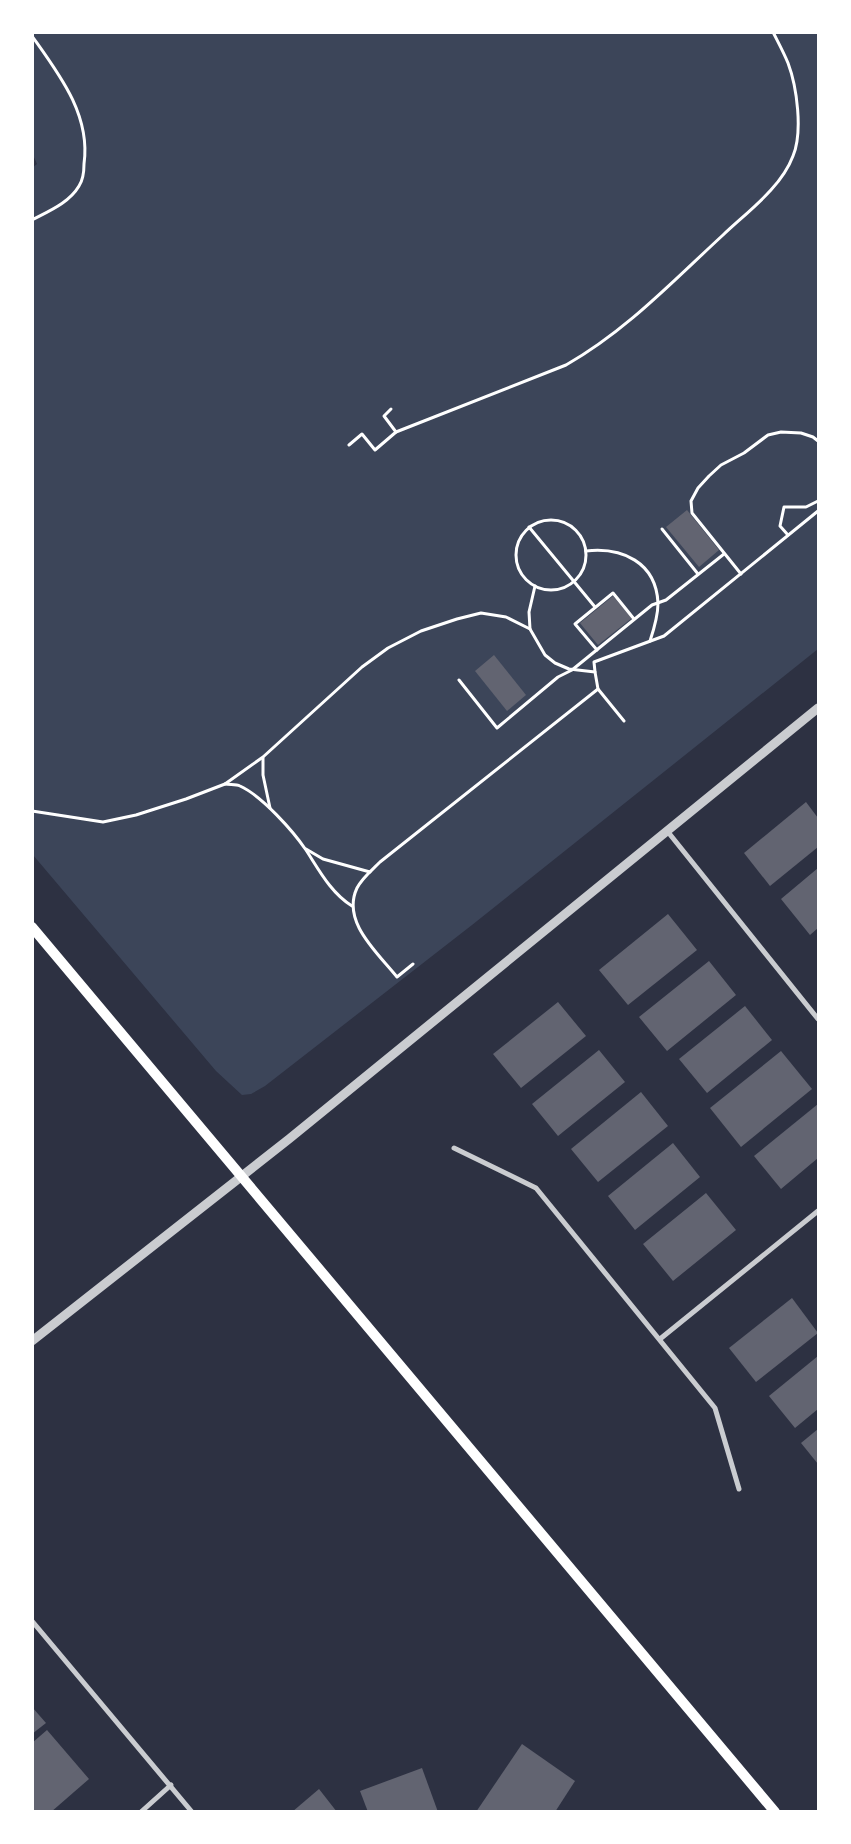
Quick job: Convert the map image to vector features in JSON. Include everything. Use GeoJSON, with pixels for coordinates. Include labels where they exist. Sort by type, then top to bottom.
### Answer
{"type":"FeatureCollection","features":[{"type":"Feature","properties":{"kind":"main road"},"geometry":{"type":"LineString","coordinates":[[32,927],[776,1812]]}},
{"type":"Feature","properties":{"kind":"street"},"geometry":{"type":"LineString","coordinates":[[32,1341],[290,1139],[818,708]]}},
{"type":"Feature","properties":{"kind":"street"},"geometry":{"type":"LineString","coordinates":[[668,832],[818,1019]]}},
{"type":"Feature","properties":{"kind":"street"},"geometry":{"type":"LineString","coordinates":[[454,1148],[536,1188],[715,1408],[739,1489]]}},
{"type":"Feature","properties":{"kind":"street"},"geometry":{"type":"LineString","coordinates":[[660,1339],[818,1211]]}},
{"type":"Feature","properties":{"kind":"street"},"geometry":{"type":"LineString","coordinates":[[32,1621],[192,1812]]}},
{"type":"Feature","properties":{"kind":"street"},"geometry":{"type":"LineString","coordinates":[[140,1812],[171,1786]]}},
{"type":"Feature","properties":{"kind":"path"},"geometry":{"type":"LineString","coordinates":[[349,445],[362,434],[375,450],[396,432],[566,365],[590,352],[638,314],[772,189],[793,156],[797,134],[798,110],[788,63],[773,32]]}},
{"type":"Feature","properties":{"kind":"path"},"geometry":{"type":"LineString","coordinates":[[32,36],[71,94],[82,122],[86,151],[83,174],[79,186],[68,199],[32,220]]}},
{"type":"Feature","properties":{"kind":"path"},"geometry":{"type":"LineString","coordinates":[[391,409],[384,416],[396,432]]}},
{"type":"Feature","properties":{"kind":"path"},"geometry":{"type":"LineString","coordinates":[[741,574],[692,513],[691,501],[698,488],[721,465],[744,453],[768,435],[781,432],[802,433],[818,441]]}},
{"type":"Feature","properties":{"kind":"path"},"geometry":{"type":"LineString","coordinates":[[788,535],[780,526],[784,507],[806,507],[818,500]]}},
{"type":"Feature","properties":{"kind":"path"},"geometry":{"type":"LineString","coordinates":[[624,721],[598,689],[594,662],[664,636],[818,511]]}},
{"type":"Feature","properties":{"kind":"path"},"geometry":{"type":"LineString","coordinates":[[550,519],[562,521],[572,526],[581,534],[587,557],[584,568],[569,586],[558,590],[547,590],[535,586],[526,580],[519,570],[516,558],[519,542],[529,528],[539,522],[550,519]]}},
{"type":"Feature","properties":{"kind":"path"},"geometry":{"type":"LineString","coordinates":[[529,528],[595,607]]}},
{"type":"Feature","properties":{"kind":"path"},"geometry":{"type":"LineString","coordinates":[[662,529],[698,574]]}},
{"type":"Feature","properties":{"kind":"path"},"geometry":{"type":"LineString","coordinates":[[586,550],[611,550],[624,554],[636,560],[646,570],[652,581],[658,603],[650,641]]}},
{"type":"Feature","properties":{"kind":"path"},"geometry":{"type":"LineString","coordinates":[[459,680],[497,728],[558,677],[572,670],[652,605],[666,600],[724,554]]}},
{"type":"Feature","properties":{"kind":"path"},"geometry":{"type":"LineString","coordinates":[[535,586],[529,612],[530,629],[545,654],[555,663],[572,670],[595,672]]}},
{"type":"Feature","properties":{"kind":"path"},"geometry":{"type":"LineString","coordinates":[[597,650],[575,624],[595,607],[613,593],[634,619]]}},
{"type":"Feature","properties":{"kind":"path"},"geometry":{"type":"LineString","coordinates":[[32,811],[103,822],[136,815],[186,800],[224,784],[262,757],[362,667],[388,648],[421,631],[482,613],[506,617],[530,629]]}},
{"type":"Feature","properties":{"kind":"path"},"geometry":{"type":"LineString","coordinates":[[413,964],[397,977],[362,933],[353,915],[352,906],[358,887],[370,872],[598,689]]}},
{"type":"Feature","properties":{"kind":"path"},"geometry":{"type":"LineString","coordinates":[[262,757],[263,775],[270,808]]}},
{"type":"Feature","properties":{"kind":"path"},"geometry":{"type":"LineString","coordinates":[[224,784],[240,786],[270,808],[305,849],[343,901],[352,906]]}},
{"type":"Feature","properties":{"kind":"path"},"geometry":{"type":"LineString","coordinates":[[305,849],[323,859],[370,872]]}},
{"type":"Feature","properties":{"kind":"shaded area"},"geometry":{"type":"Polygon","coordinates":[[[33,33],[818,33],[818,649],[472,925],[265,1086],[251,1094],[242,1095],[216,1071],[33,855],[32,168],[37,164],[33,155],[33,33]]]}},
{"type":"Feature","properties":{"kind":"building"},"geometry":{"type":"Polygon","coordinates":[[[687,510],[719,550],[699,567],[666,527],[687,510]]]}},
{"type":"Feature","properties":{"kind":"building"},"geometry":{"type":"Polygon","coordinates":[[[613,596],[632,618],[598,645],[580,623],[613,596]]]}},
{"type":"Feature","properties":{"kind":"building"},"geometry":{"type":"Polygon","coordinates":[[[494,655],[526,695],[507,711],[475,671],[494,655]]]}},
{"type":"Feature","properties":{"kind":"building"},"geometry":{"type":"Polygon","coordinates":[[[806,802],[818,818],[818,847],[770,886],[744,853],[806,802]]]}},
{"type":"Feature","properties":{"kind":"building"},"geometry":{"type":"Polygon","coordinates":[[[818,868],[818,928],[810,935],[781,899],[818,868]]]}},
{"type":"Feature","properties":{"kind":"building"},"geometry":{"type":"Polygon","coordinates":[[[668,914],[697,950],[628,1005],[599,970],[668,914]]]}},
{"type":"Feature","properties":{"kind":"building"},"geometry":{"type":"Polygon","coordinates":[[[709,961],[736,995],[667,1051],[639,1017],[709,961]]]}},
{"type":"Feature","properties":{"kind":"building"},"geometry":{"type":"Polygon","coordinates":[[[558,1002],[586,1036],[521,1088],[493,1054],[558,1002]]]}},
{"type":"Feature","properties":{"kind":"building"},"geometry":{"type":"Polygon","coordinates":[[[745,1006],[772,1040],[707,1093],[679,1059],[745,1006]]]}},
{"type":"Feature","properties":{"kind":"building"},"geometry":{"type":"Polygon","coordinates":[[[599,1050],[625,1082],[558,1136],[532,1104],[599,1050]]]}},
{"type":"Feature","properties":{"kind":"building"},"geometry":{"type":"Polygon","coordinates":[[[781,1051],[812,1089],[741,1147],[710,1108],[781,1051]]]}},
{"type":"Feature","properties":{"kind":"building"},"geometry":{"type":"Polygon","coordinates":[[[641,1092],[668,1126],[598,1182],[571,1149],[641,1092]]]}},
{"type":"Feature","properties":{"kind":"building"},"geometry":{"type":"Polygon","coordinates":[[[818,1104],[818,1158],[781,1189],[754,1156],[818,1104]]]}},
{"type":"Feature","properties":{"kind":"building"},"geometry":{"type":"Polygon","coordinates":[[[673,1143],[700,1177],[635,1230],[608,1196],[673,1143]]]}},
{"type":"Feature","properties":{"kind":"building"},"geometry":{"type":"Polygon","coordinates":[[[706,1193],[736,1230],[673,1281],[643,1244],[706,1193]]]}},
{"type":"Feature","properties":{"kind":"building"},"geometry":{"type":"Polygon","coordinates":[[[792,1298],[818,1333],[756,1382],[729,1348],[792,1298]]]}},
{"type":"Feature","properties":{"kind":"building"},"geometry":{"type":"Polygon","coordinates":[[[818,1356],[818,1409],[795,1428],[769,1396],[818,1356]]]}},
{"type":"Feature","properties":{"kind":"building"},"geometry":{"type":"Polygon","coordinates":[[[818,1429],[818,1464],[801,1443],[818,1429]]]}},
{"type":"Feature","properties":{"kind":"building"},"geometry":{"type":"Polygon","coordinates":[[[32,1707],[46,1723],[32,1734],[32,1707]]]}},
{"type":"Feature","properties":{"kind":"building"},"geometry":{"type":"Polygon","coordinates":[[[47,1730],[89,1779],[51,1812],[32,1812],[32,1743],[47,1730]]]}},
{"type":"Feature","properties":{"kind":"building"},"geometry":{"type":"Polygon","coordinates":[[[522,1744],[575,1781],[555,1812],[476,1812],[522,1744]]]}},
{"type":"Feature","properties":{"kind":"building"},"geometry":{"type":"Polygon","coordinates":[[[422,1768],[438,1812],[368,1812],[360,1791],[422,1768]]]}},
{"type":"Feature","properties":{"kind":"building"},"geometry":{"type":"Polygon","coordinates":[[[319,1789],[337,1812],[292,1812],[319,1789]]]}}]}
